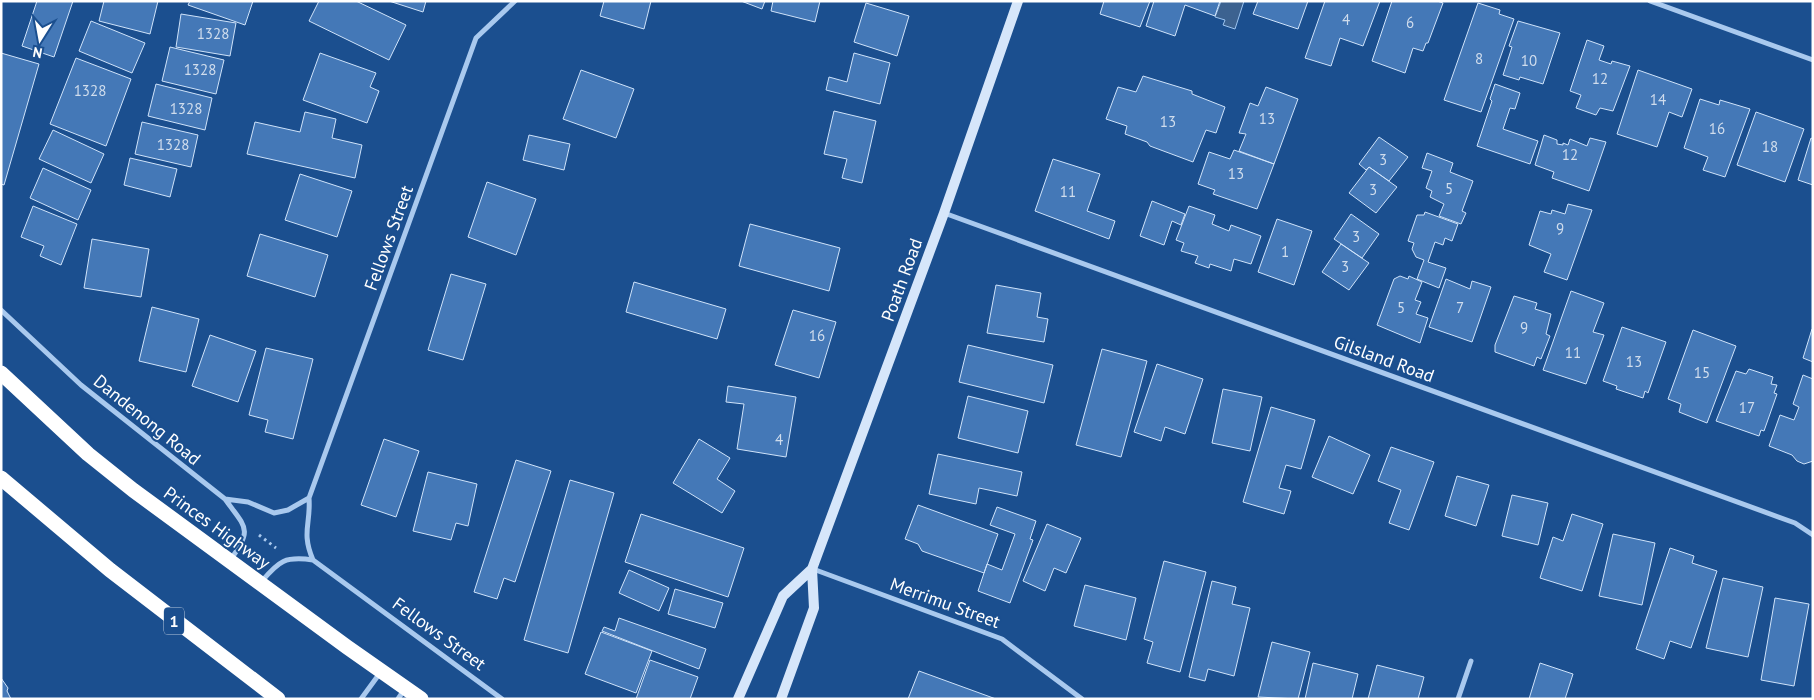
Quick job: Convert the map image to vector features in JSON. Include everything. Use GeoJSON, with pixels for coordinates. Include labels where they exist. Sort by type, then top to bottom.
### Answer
{"type":"FeatureCollection","features":[{"type":"Feature","properties":{"kind":"highway","name":"Princes Highway"},"geometry":{"type":"LineString","coordinates":[[1,373],[88,454],[133,490],[381,671],[402,693],[421,699]]}},
{"type":"Feature","properties":{"kind":"highway","name":"1"},"geometry":{"type":"LineString","coordinates":[[1,478],[102,564],[278,699]]}},
{"type":"Feature","properties":{"kind":"street","name":"Fellows Street"},"geometry":{"type":"LineString","coordinates":[[502,699],[312,560],[305,533],[310,510],[308,498],[476,38],[515,1]]}},
{"type":"Feature","properties":{"kind":"street","name":"Poath Road"},"geometry":{"type":"LineString","coordinates":[[781,699],[814,608],[812,569],[944,213],[1018,1]]}},
{"type":"Feature","properties":{"kind":"street"},"geometry":{"type":"LineString","coordinates":[[1650,1],[1813,60]]}},
{"type":"Feature","properties":{"kind":"street","name":"Gilsland Road"},"geometry":{"type":"LineString","coordinates":[[944,213],[1796,523],[1813,535]]}},
{"type":"Feature","properties":{"kind":"street","name":"Dandenong Road"},"geometry":{"type":"LineString","coordinates":[[1,310],[81,385],[225,499],[243,523]]}},
{"type":"Feature","properties":{"kind":"street"},"geometry":{"type":"LineString","coordinates":[[225,499],[248,502],[274,513],[288,510],[308,498]]}},
{"type":"Feature","properties":{"kind":"street"},"geometry":{"type":"LineString","coordinates":[[230,560],[243,542],[243,523]]}},
{"type":"Feature","properties":{"kind":"street"},"geometry":{"type":"LineString","coordinates":[[261,583],[278,563],[290,559],[312,560]]}},
{"type":"Feature","properties":{"kind":"street","name":"Poath Road"},"geometry":{"type":"LineString","coordinates":[[738,699],[783,596],[812,569]]}},
{"type":"Feature","properties":{"kind":"street","name":"Merrimu Street"},"geometry":{"type":"LineString","coordinates":[[812,569],[1002,639],[1082,699]]}},
{"type":"Feature","properties":{"kind":"street"},"geometry":{"type":"LineString","coordinates":[[1458,699],[1471,661]]}},
{"type":"Feature","properties":{"kind":"street"},"geometry":{"type":"LineString","coordinates":[[361,699],[381,671]]}},
{"type":"Feature","properties":{"kind":"path"},"geometry":{"type":"LineString","coordinates":[[243,523],[290,559]]}},
{"type":"Feature","properties":{"kind":"water"},"geometry":{"type":"Polygon","coordinates":[[[1221,1],[1244,1],[1235,29],[1223,25],[1225,20],[1215,17],[1221,1]]]}},
{"type":"Feature","properties":{"kind":"building"},"geometry":{"type":"Polygon","coordinates":[[[37,1],[73,1],[54,57],[22,46],[37,1]]]}},
{"type":"Feature","properties":{"kind":"building"},"geometry":{"type":"Polygon","coordinates":[[[104,1],[158,1],[150,34],[99,21],[104,1]]]}},
{"type":"Feature","properties":{"kind":"building"},"geometry":{"type":"Polygon","coordinates":[[[190,1],[253,1],[245,25],[188,5],[190,1]]]}},
{"type":"Feature","properties":{"kind":"building"},"geometry":{"type":"Polygon","coordinates":[[[319,1],[356,1],[406,25],[389,60],[309,21],[319,1]]]}},
{"type":"Feature","properties":{"kind":"building"},"geometry":{"type":"Polygon","coordinates":[[[389,1],[426,1],[423,12],[389,1]]]}},
{"type":"Feature","properties":{"kind":"building"},"geometry":{"type":"Polygon","coordinates":[[[604,1],[651,1],[644,29],[600,16],[604,1]]]}},
{"type":"Feature","properties":{"kind":"building"},"geometry":{"type":"Polygon","coordinates":[[[741,1],[765,1],[762,9],[741,1]]]}},
{"type":"Feature","properties":{"kind":"building"},"geometry":{"type":"Polygon","coordinates":[[[773,1],[820,1],[815,22],[771,11],[773,1]]]}},
{"type":"Feature","properties":{"kind":"building"},"geometry":{"type":"Polygon","coordinates":[[[1104,1],[1150,1],[1140,27],[1100,14],[1104,1]]]}},
{"type":"Feature","properties":{"kind":"building"},"geometry":{"type":"Polygon","coordinates":[[[1154,1],[1220,1],[1215,16],[1185,5],[1175,36],[1146,26],[1154,1]]]}},
{"type":"Feature","properties":{"kind":"building"},"geometry":{"type":"Polygon","coordinates":[[[1258,1],[1308,1],[1298,29],[1253,14],[1258,1]]]}},
{"type":"Feature","properties":{"kind":"building"},"geometry":{"type":"Polygon","coordinates":[[[1325,1],[1380,1],[1363,46],[1340,38],[1331,66],[1305,58],[1325,1]]]}},
{"type":"Feature","properties":{"kind":"building"},"geometry":{"type":"Polygon","coordinates":[[[1392,1],[1437,1],[1443,3],[1428,43],[1426,43],[1423,51],[1413,48],[1405,73],[1372,61],[1392,1]]]}},
{"type":"Feature","properties":{"kind":"building"},"geometry":{"type":"Polygon","coordinates":[[[866,3],[909,16],[897,56],[854,42],[866,3]]]}},
{"type":"Feature","properties":{"kind":"building"},"geometry":{"type":"Polygon","coordinates":[[[1478,3],[1500,10],[1499,14],[1514,19],[1481,112],[1444,100],[1478,3]]]}},
{"type":"Feature","properties":{"kind":"building"},"geometry":{"type":"Polygon","coordinates":[[[181,14],[236,23],[230,56],[176,47],[181,14]]]}},
{"type":"Feature","properties":{"kind":"building"},"geometry":{"type":"Polygon","coordinates":[[[91,21],[145,43],[132,73],[79,51],[91,21]]]}},
{"type":"Feature","properties":{"kind":"building"},"geometry":{"type":"Polygon","coordinates":[[[1518,21],[1560,33],[1543,84],[1520,77],[1519,80],[1503,75],[1512,47],[1509,46],[1518,21]]]}},
{"type":"Feature","properties":{"kind":"building"},"geometry":{"type":"Polygon","coordinates":[[[1587,40],[1604,46],[1599,60],[1611,64],[1612,61],[1630,66],[1613,111],[1600,108],[1596,115],[1576,108],[1581,95],[1570,91],[1587,40]]]}},
{"type":"Feature","properties":{"kind":"building"},"geometry":{"type":"Polygon","coordinates":[[[170,47],[224,60],[216,94],[162,81],[170,47]]]}},
{"type":"Feature","properties":{"kind":"building"},"geometry":{"type":"Polygon","coordinates":[[[1,53],[39,64],[4,185],[1,184],[1,53]]]}},
{"type":"Feature","properties":{"kind":"building"},"geometry":{"type":"Polygon","coordinates":[[[320,53],[376,73],[370,87],[379,91],[367,123],[303,100],[320,53]]]}},
{"type":"Feature","properties":{"kind":"building"},"geometry":{"type":"Polygon","coordinates":[[[854,53],[890,63],[880,104],[826,90],[829,77],[847,82],[854,53]]]}},
{"type":"Feature","properties":{"kind":"building"},"geometry":{"type":"Polygon","coordinates":[[[76,58],[131,79],[106,146],[50,124],[76,58]]]}},
{"type":"Feature","properties":{"kind":"building"},"geometry":{"type":"Polygon","coordinates":[[[581,70],[634,89],[616,138],[563,119],[581,70]]]}},
{"type":"Feature","properties":{"kind":"building"},"geometry":{"type":"Polygon","coordinates":[[[1638,70],[1692,89],[1682,117],[1669,112],[1657,147],[1617,134],[1638,70]]]}},
{"type":"Feature","properties":{"kind":"building"},"geometry":{"type":"Polygon","coordinates":[[[1143,76],[1192,91],[1192,94],[1225,107],[1216,133],[1206,130],[1193,162],[1150,146],[1147,142],[1125,134],[1127,126],[1106,119],[1118,87],[1136,92],[1143,76]]]}},
{"type":"Feature","properties":{"kind":"building"},"geometry":{"type":"Polygon","coordinates":[[[156,84],[212,98],[205,130],[148,116],[156,84]]]}},
{"type":"Feature","properties":{"kind":"building"},"geometry":{"type":"Polygon","coordinates":[[[1495,84],[1520,93],[1515,109],[1510,108],[1503,129],[1538,141],[1530,164],[1477,146],[1492,101],[1490,99],[1495,84]]]}},
{"type":"Feature","properties":{"kind":"building"},"geometry":{"type":"Polygon","coordinates":[[[1266,87],[1298,99],[1274,164],[1239,151],[1246,134],[1239,133],[1250,103],[1258,106],[1266,87]]]}},
{"type":"Feature","properties":{"kind":"building"},"geometry":{"type":"Polygon","coordinates":[[[1700,99],[1719,105],[1720,100],[1750,109],[1725,177],[1703,170],[1708,157],[1684,148],[1700,99]]]}},
{"type":"Feature","properties":{"kind":"building"},"geometry":{"type":"Polygon","coordinates":[[[834,111],[876,121],[862,183],[842,178],[847,159],[824,154],[834,111]]]}},
{"type":"Feature","properties":{"kind":"building"},"geometry":{"type":"Polygon","coordinates":[[[305,112],[336,119],[332,138],[362,145],[355,178],[247,154],[255,122],[300,132],[305,112]]]}},
{"type":"Feature","properties":{"kind":"building"},"geometry":{"type":"Polygon","coordinates":[[[1756,112],[1804,129],[1785,182],[1737,165],[1756,112]]]}},
{"type":"Feature","properties":{"kind":"building"},"geometry":{"type":"Polygon","coordinates":[[[142,122],[198,135],[191,167],[135,154],[142,122]]]}},
{"type":"Feature","properties":{"kind":"building"},"geometry":{"type":"Polygon","coordinates":[[[53,130],[104,154],[91,183],[39,159],[53,130]]]}},
{"type":"Feature","properties":{"kind":"building"},"geometry":{"type":"Polygon","coordinates":[[[529,135],[570,144],[564,170],[523,160],[529,135]]]}},
{"type":"Feature","properties":{"kind":"building"},"geometry":{"type":"Polygon","coordinates":[[[1544,135],[1557,140],[1557,144],[1563,145],[1563,143],[1568,145],[1570,139],[1587,146],[1590,138],[1606,142],[1589,191],[1552,178],[1554,172],[1535,165],[1544,135]]]}},
{"type":"Feature","properties":{"kind":"building"},"geometry":{"type":"Polygon","coordinates":[[[1379,137],[1408,157],[1389,181],[1369,167],[1366,170],[1359,164],[1379,137]]]}},
{"type":"Feature","properties":{"kind":"building"},"geometry":{"type":"Polygon","coordinates":[[[1811,138],[1813,139],[1813,185],[1798,180],[1811,138]]]}},
{"type":"Feature","properties":{"kind":"building"},"geometry":{"type":"Polygon","coordinates":[[[1234,150],[1274,164],[1257,209],[1213,194],[1215,190],[1198,184],[1209,152],[1230,159],[1234,150]]]}},
{"type":"Feature","properties":{"kind":"building"},"geometry":{"type":"Polygon","coordinates":[[[1427,153],[1453,163],[1450,172],[1473,181],[1462,211],[1466,213],[1461,224],[1439,216],[1444,204],[1430,197],[1432,191],[1426,188],[1432,171],[1422,168],[1427,153]]]}},
{"type":"Feature","properties":{"kind":"building"},"geometry":{"type":"Polygon","coordinates":[[[130,158],[177,169],[170,197],[124,185],[130,158]]]}},
{"type":"Feature","properties":{"kind":"building"},"geometry":{"type":"Polygon","coordinates":[[[1053,159],[1100,174],[1087,211],[1115,221],[1109,239],[1035,211],[1053,159]]]}},
{"type":"Feature","properties":{"kind":"building"},"geometry":{"type":"Polygon","coordinates":[[[1369,167],[1397,187],[1376,213],[1349,193],[1369,167]]]}},
{"type":"Feature","properties":{"kind":"building"},"geometry":{"type":"Polygon","coordinates":[[[43,168],[91,190],[78,220],[30,198],[43,168]]]}},
{"type":"Feature","properties":{"kind":"building"},"geometry":{"type":"Polygon","coordinates":[[[300,174],[352,191],[337,237],[285,220],[300,174]]]}},
{"type":"Feature","properties":{"kind":"building"},"geometry":{"type":"Polygon","coordinates":[[[487,182],[536,199],[516,255],[468,237],[487,182]]]}},
{"type":"Feature","properties":{"kind":"building"},"geometry":{"type":"Polygon","coordinates":[[[1152,201],[1185,214],[1181,225],[1172,221],[1164,245],[1140,236],[1152,201]]]}},
{"type":"Feature","properties":{"kind":"building"},"geometry":{"type":"Polygon","coordinates":[[[1568,204],[1592,210],[1567,280],[1544,272],[1551,254],[1529,245],[1540,211],[1551,214],[1552,210],[1565,214],[1568,204]]]}},
{"type":"Feature","properties":{"kind":"building"},"geometry":{"type":"Polygon","coordinates":[[[33,206],[77,224],[61,265],[40,256],[44,246],[21,237],[33,206]]]}},
{"type":"Feature","properties":{"kind":"building"},"geometry":{"type":"Polygon","coordinates":[[[1189,206],[1215,215],[1212,224],[1229,231],[1231,225],[1261,236],[1251,264],[1234,259],[1231,271],[1210,264],[1209,268],[1195,263],[1198,256],[1181,251],[1184,243],[1176,240],[1189,206]]]}},
{"type":"Feature","properties":{"kind":"building"},"geometry":{"type":"Polygon","coordinates":[[[1425,212],[1458,224],[1452,241],[1445,238],[1443,245],[1435,242],[1428,262],[1446,268],[1439,288],[1417,279],[1424,260],[1416,257],[1412,249],[1414,243],[1408,241],[1417,215],[1424,215],[1425,212]]]}},
{"type":"Feature","properties":{"kind":"building"},"geometry":{"type":"Polygon","coordinates":[[[1351,214],[1379,234],[1362,258],[1334,239],[1351,214]]]}},
{"type":"Feature","properties":{"kind":"building"},"geometry":{"type":"Polygon","coordinates":[[[1277,219],[1312,231],[1294,285],[1258,272],[1277,219]]]}},
{"type":"Feature","properties":{"kind":"building"},"geometry":{"type":"Polygon","coordinates":[[[750,224],[840,248],[829,291],[739,266],[750,224]]]}},
{"type":"Feature","properties":{"kind":"building"},"geometry":{"type":"Polygon","coordinates":[[[260,234],[328,255],[315,297],[247,276],[260,234]]]}},
{"type":"Feature","properties":{"kind":"building"},"geometry":{"type":"Polygon","coordinates":[[[92,239],[149,249],[141,297],[84,288],[92,239]]]}},
{"type":"Feature","properties":{"kind":"building"},"geometry":{"type":"Polygon","coordinates":[[[1341,244],[1369,263],[1349,290],[1322,272],[1341,244]]]}},
{"type":"Feature","properties":{"kind":"building"},"geometry":{"type":"Polygon","coordinates":[[[451,274],[486,284],[463,360],[428,350],[451,274]]]}},
{"type":"Feature","properties":{"kind":"building"},"geometry":{"type":"Polygon","coordinates":[[[1400,276],[1408,279],[1409,276],[1422,282],[1415,300],[1421,302],[1416,314],[1428,318],[1420,343],[1377,325],[1394,279],[1400,276]]]}},
{"type":"Feature","properties":{"kind":"building"},"geometry":{"type":"Polygon","coordinates":[[[1446,279],[1470,289],[1472,281],[1491,287],[1472,342],[1429,327],[1446,279]]]}},
{"type":"Feature","properties":{"kind":"building"},"geometry":{"type":"Polygon","coordinates":[[[634,282],[726,309],[717,339],[626,312],[634,282]]]}},
{"type":"Feature","properties":{"kind":"building"},"geometry":{"type":"Polygon","coordinates":[[[996,285],[1041,293],[1037,317],[1048,319],[1044,342],[987,333],[996,285]]]}},
{"type":"Feature","properties":{"kind":"building"},"geometry":{"type":"Polygon","coordinates":[[[1571,291],[1604,303],[1593,332],[1604,335],[1586,384],[1543,370],[1571,291]]]}},
{"type":"Feature","properties":{"kind":"building"},"geometry":{"type":"Polygon","coordinates":[[[1514,296],[1537,303],[1535,309],[1551,314],[1546,334],[1550,336],[1541,359],[1537,357],[1534,366],[1495,352],[1495,345],[1514,296]]]}},
{"type":"Feature","properties":{"kind":"building"},"geometry":{"type":"Polygon","coordinates":[[[152,307],[199,319],[186,372],[139,361],[152,307]]]}},
{"type":"Feature","properties":{"kind":"building"},"geometry":{"type":"Polygon","coordinates":[[[793,310],[836,322],[819,378],[775,365],[793,310]]]}},
{"type":"Feature","properties":{"kind":"building"},"geometry":{"type":"Polygon","coordinates":[[[1622,327],[1666,342],[1648,393],[1645,391],[1643,398],[1616,389],[1617,386],[1603,381],[1622,327]]]}},
{"type":"Feature","properties":{"kind":"building"},"geometry":{"type":"Polygon","coordinates":[[[1813,329],[1813,362],[1803,358],[1813,329]]]}},
{"type":"Feature","properties":{"kind":"building"},"geometry":{"type":"Polygon","coordinates":[[[1693,330],[1736,346],[1707,423],[1679,412],[1681,404],[1668,399],[1693,330]]]}},
{"type":"Feature","properties":{"kind":"building"},"geometry":{"type":"Polygon","coordinates":[[[210,335],[256,351],[238,402],[192,386],[210,335]]]}},
{"type":"Feature","properties":{"kind":"building"},"geometry":{"type":"Polygon","coordinates":[[[968,345],[1053,365],[1044,403],[959,382],[968,345]]]}},
{"type":"Feature","properties":{"kind":"building"},"geometry":{"type":"Polygon","coordinates":[[[266,348],[313,359],[293,439],[265,432],[268,420],[249,415],[266,348]]]}},
{"type":"Feature","properties":{"kind":"building"},"geometry":{"type":"Polygon","coordinates":[[[1102,349],[1147,361],[1121,457],[1076,445],[1102,349]]]}},
{"type":"Feature","properties":{"kind":"building"},"geometry":{"type":"Polygon","coordinates":[[[1157,364],[1203,379],[1185,434],[1165,427],[1161,441],[1134,432],[1157,364]]]}},
{"type":"Feature","properties":{"kind":"building"},"geometry":{"type":"Polygon","coordinates":[[[1749,369],[1773,377],[1771,384],[1777,385],[1774,393],[1777,394],[1764,431],[1761,430],[1759,436],[1716,421],[1736,371],[1746,374],[1749,369]]]}},
{"type":"Feature","properties":{"kind":"building"},"geometry":{"type":"Polygon","coordinates":[[[1803,375],[1813,379],[1813,461],[1804,464],[1797,461],[1792,455],[1769,446],[1780,415],[1794,420],[1799,407],[1793,404],[1803,375]]]}},
{"type":"Feature","properties":{"kind":"building"},"geometry":{"type":"Polygon","coordinates":[[[728,386],[796,397],[786,457],[737,449],[744,404],[726,402],[728,386]]]}},
{"type":"Feature","properties":{"kind":"building"},"geometry":{"type":"Polygon","coordinates":[[[1223,389],[1262,397],[1250,451],[1212,443],[1223,389]]]}},
{"type":"Feature","properties":{"kind":"building"},"geometry":{"type":"Polygon","coordinates":[[[968,396],[1028,411],[1018,453],[958,438],[968,396]]]}},
{"type":"Feature","properties":{"kind":"building"},"geometry":{"type":"Polygon","coordinates":[[[1271,407],[1315,420],[1301,469],[1286,465],[1279,488],[1291,491],[1284,514],[1243,502],[1271,407]]]}},
{"type":"Feature","properties":{"kind":"building"},"geometry":{"type":"Polygon","coordinates":[[[1329,436],[1370,455],[1353,494],[1312,477],[1329,436]]]}},
{"type":"Feature","properties":{"kind":"building"},"geometry":{"type":"Polygon","coordinates":[[[384,439],[419,451],[396,517],[361,505],[384,439]]]}},
{"type":"Feature","properties":{"kind":"building"},"geometry":{"type":"Polygon","coordinates":[[[699,439],[730,458],[717,479],[735,491],[722,513],[673,483],[699,439]]]}},
{"type":"Feature","properties":{"kind":"building"},"geometry":{"type":"Polygon","coordinates":[[[1391,447],[1434,462],[1409,530],[1389,523],[1401,490],[1378,481],[1391,447]]]}},
{"type":"Feature","properties":{"kind":"building"},"geometry":{"type":"Polygon","coordinates":[[[938,454],[1022,472],[1017,496],[979,488],[976,504],[929,494],[938,454]]]}},
{"type":"Feature","properties":{"kind":"building"},"geometry":{"type":"Polygon","coordinates":[[[516,460],[551,471],[515,582],[504,578],[497,599],[474,592],[516,460]]]}},
{"type":"Feature","properties":{"kind":"building"},"geometry":{"type":"Polygon","coordinates":[[[428,472],[477,484],[468,526],[456,523],[451,540],[413,531],[428,472]]]}},
{"type":"Feature","properties":{"kind":"building"},"geometry":{"type":"Polygon","coordinates":[[[1457,476],[1489,485],[1476,526],[1445,516],[1457,476]]]}},
{"type":"Feature","properties":{"kind":"building"},"geometry":{"type":"Polygon","coordinates":[[[570,480],[614,493],[568,653],[524,640],[570,480]]]}},
{"type":"Feature","properties":{"kind":"building"},"geometry":{"type":"Polygon","coordinates":[[[1512,495],[1548,503],[1538,545],[1502,536],[1512,495]]]}},
{"type":"Feature","properties":{"kind":"building"},"geometry":{"type":"Polygon","coordinates":[[[918,505],[998,534],[984,573],[922,551],[918,544],[905,539],[918,505]]]}},
{"type":"Feature","properties":{"kind":"building"},"geometry":{"type":"Polygon","coordinates":[[[997,507],[1036,521],[1030,539],[1033,540],[1010,603],[978,591],[987,564],[1002,570],[1015,534],[990,525],[997,507]]]}},
{"type":"Feature","properties":{"kind":"building"},"geometry":{"type":"Polygon","coordinates":[[[641,514],[744,548],[728,597],[625,562],[641,514]]]}},
{"type":"Feature","properties":{"kind":"building"},"geometry":{"type":"Polygon","coordinates":[[[1572,514],[1603,524],[1582,591],[1540,578],[1553,537],[1563,541],[1572,514]]]}},
{"type":"Feature","properties":{"kind":"building"},"geometry":{"type":"Polygon","coordinates":[[[1047,524],[1081,538],[1066,573],[1054,568],[1045,591],[1023,581],[1047,524]]]}},
{"type":"Feature","properties":{"kind":"building"},"geometry":{"type":"Polygon","coordinates":[[[1613,534],[1655,543],[1642,605],[1599,596],[1613,534]]]}},
{"type":"Feature","properties":{"kind":"building"},"geometry":{"type":"Polygon","coordinates":[[[1670,548],[1694,556],[1692,563],[1717,571],[1691,648],[1670,641],[1664,659],[1636,649],[1670,548]]]}},
{"type":"Feature","properties":{"kind":"building"},"geometry":{"type":"Polygon","coordinates":[[[1164,561],[1206,572],[1180,672],[1147,663],[1153,642],[1144,639],[1164,561]]]}},
{"type":"Feature","properties":{"kind":"building"},"geometry":{"type":"Polygon","coordinates":[[[629,570],[669,588],[659,611],[619,593],[629,570]]]}},
{"type":"Feature","properties":{"kind":"building"},"geometry":{"type":"Polygon","coordinates":[[[1723,578],[1763,587],[1748,657],[1706,648],[1723,578]]]}},
{"type":"Feature","properties":{"kind":"building"},"geometry":{"type":"Polygon","coordinates":[[[1212,581],[1236,587],[1232,604],[1250,608],[1234,676],[1208,669],[1205,681],[1189,677],[1212,581]]]}},
{"type":"Feature","properties":{"kind":"building"},"geometry":{"type":"Polygon","coordinates":[[[1085,585],[1136,598],[1126,640],[1074,626],[1085,585]]]}},
{"type":"Feature","properties":{"kind":"building"},"geometry":{"type":"Polygon","coordinates":[[[675,589],[723,603],[715,628],[668,614],[675,589]]]}},
{"type":"Feature","properties":{"kind":"building"},"geometry":{"type":"Polygon","coordinates":[[[1775,598],[1809,604],[1794,686],[1761,680],[1775,598]]]}},
{"type":"Feature","properties":{"kind":"building"},"geometry":{"type":"Polygon","coordinates":[[[619,618],[706,649],[699,669],[602,631],[604,627],[615,631],[619,618]]]}},
{"type":"Feature","properties":{"kind":"building"},"geometry":{"type":"Polygon","coordinates":[[[601,632],[652,651],[636,693],[585,674],[601,632]]]}},
{"type":"Feature","properties":{"kind":"building"},"geometry":{"type":"Polygon","coordinates":[[[1272,642],[1310,652],[1298,699],[1258,697],[1272,642]]]}},
{"type":"Feature","properties":{"kind":"building"},"geometry":{"type":"Polygon","coordinates":[[[650,660],[698,677],[690,699],[636,699],[650,660]]]}},
{"type":"Feature","properties":{"kind":"building"},"geometry":{"type":"Polygon","coordinates":[[[1313,663],[1358,674],[1352,699],[1305,699],[1313,663]]]}},
{"type":"Feature","properties":{"kind":"building"},"geometry":{"type":"Polygon","coordinates":[[[1540,663],[1573,674],[1565,699],[1529,699],[1540,663]]]}},
{"type":"Feature","properties":{"kind":"building"},"geometry":{"type":"Polygon","coordinates":[[[1377,665],[1424,677],[1418,699],[1368,699],[1377,665]]]}},
{"type":"Feature","properties":{"kind":"building"},"geometry":{"type":"Polygon","coordinates":[[[919,671],[996,699],[908,699],[919,671]]]}},
{"type":"Feature","properties":{"kind":"building"},"geometry":{"type":"Polygon","coordinates":[[[1,678],[8,688],[7,691],[11,699],[1,699],[1,678]]]}}]}
